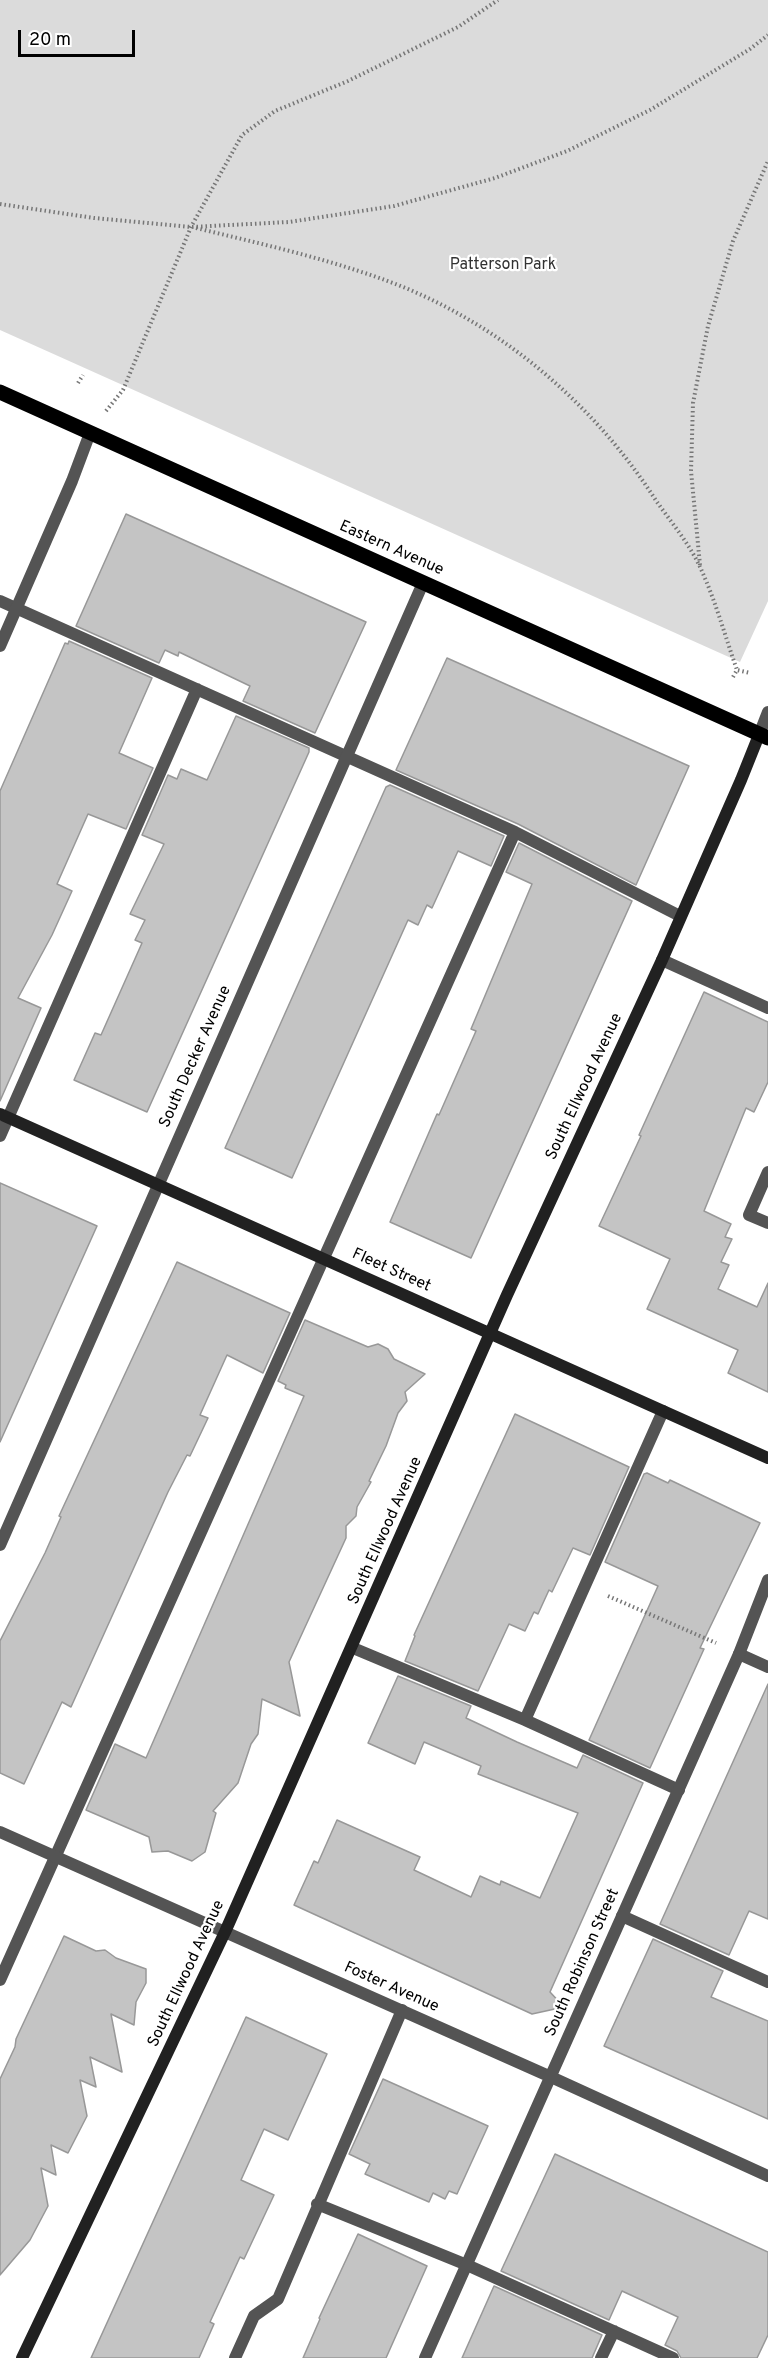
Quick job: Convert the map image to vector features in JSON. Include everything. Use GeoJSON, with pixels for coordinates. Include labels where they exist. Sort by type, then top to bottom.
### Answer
{"type":"FeatureCollection","features":[{"type":"Feature","properties":{"kind":"main road","name":"Eastern Avenue"},"geometry":{"type":"LineString","coordinates":[[0,392],[763,736]]}},
{"type":"Feature","properties":{"kind":"street"},"geometry":{"type":"LineString","coordinates":[[0,646],[72,481],[90,433]]}},
{"type":"Feature","properties":{"kind":"street","name":"South Decker Avenue"},"geometry":{"type":"LineString","coordinates":[[0,1545],[423,583]]}},
{"type":"Feature","properties":{"kind":"street"},"geometry":{"type":"LineString","coordinates":[[0,601],[515,832],[680,916]]}},
{"type":"Feature","properties":{"kind":"street"},"geometry":{"type":"LineString","coordinates":[[0,1136],[4,1116],[196,689]]}},
{"type":"Feature","properties":{"kind":"street","name":"South Ellwood Avenue"},"geometry":{"type":"LineString","coordinates":[[25,2357],[225,1932],[353,1648],[490,1333],[763,736],[768,712]]}},
{"type":"Feature","properties":{"kind":"street"},"geometry":{"type":"LineString","coordinates":[[0,1980],[515,832]]}},
{"type":"Feature","properties":{"kind":"street"},"geometry":{"type":"LineString","coordinates":[[662,960],[768,1008]]}},
{"type":"Feature","properties":{"kind":"street","name":"Fleet Street"},"geometry":{"type":"LineString","coordinates":[[4,1116],[768,1458]]}},
{"type":"Feature","properties":{"kind":"street"},"geometry":{"type":"LineString","coordinates":[[768,1172],[749,1215],[768,1223]]}},
{"type":"Feature","properties":{"kind":"street"},"geometry":{"type":"LineString","coordinates":[[525,1720],[663,1411]]}},
{"type":"Feature","properties":{"kind":"street","name":"South Robinson Street"},"geometry":{"type":"LineString","coordinates":[[425,2358],[740,1654],[768,1580]]}},
{"type":"Feature","properties":{"kind":"street"},"geometry":{"type":"LineString","coordinates":[[353,1648],[525,1720],[679,1790]]}},
{"type":"Feature","properties":{"kind":"street"},"geometry":{"type":"LineString","coordinates":[[740,1654],[768,1667]]}},
{"type":"Feature","properties":{"kind":"street","name":"Foster Avenue"},"geometry":{"type":"LineString","coordinates":[[0,1832],[402,2010],[768,2176]]}},
{"type":"Feature","properties":{"kind":"street"},"geometry":{"type":"LineString","coordinates":[[622,1916],[768,1982]]}},
{"type":"Feature","properties":{"kind":"street"},"geometry":{"type":"LineString","coordinates":[[236,2358],[254,2316],[278,2299],[402,2010]]}},
{"type":"Feature","properties":{"kind":"street"},"geometry":{"type":"LineString","coordinates":[[317,2204],[467,2265],[673,2358]]}},
{"type":"Feature","properties":{"kind":"street"},"geometry":{"type":"LineString","coordinates":[[602,2358],[614,2331]]}},
{"type":"Feature","properties":{"kind":"path"},"geometry":{"type":"LineString","coordinates":[[123,390],[191,227],[242,135],[275,111],[368,71],[458,27],[498,0]]}},
{"type":"Feature","properties":{"kind":"path"},"geometry":{"type":"LineString","coordinates":[[0,204],[94,218],[191,227],[289,222],[394,206],[495,178],[567,151],[650,110],[750,49],[768,35]]}},
{"type":"Feature","properties":{"kind":"path"},"geometry":{"type":"LineString","coordinates":[[700,566],[691,471],[693,403],[708,326],[733,241],[768,161]]}},
{"type":"Feature","properties":{"kind":"path"},"geometry":{"type":"LineString","coordinates":[[191,227],[341,265],[395,284],[460,315],[533,363],[573,398],[641,476],[700,566],[737,670],[733,677]]}},
{"type":"Feature","properties":{"kind":"path"},"geometry":{"type":"LineString","coordinates":[[78,383],[84,375]]}},
{"type":"Feature","properties":{"kind":"path"},"geometry":{"type":"LineString","coordinates":[[737,670],[750,674]]}},
{"type":"Feature","properties":{"kind":"path"},"geometry":{"type":"LineString","coordinates":[[585,1586],[740,1654]]}},
{"type":"Feature","properties":{"kind":"green space","name":"Patterson Park"},"geometry":{"type":"Polygon","coordinates":[[[0,0],[768,0],[768,601],[740,662],[0,330],[0,0]]]}},
{"type":"Feature","properties":{"kind":"building"},"geometry":{"type":"Polygon","coordinates":[[[126,514],[366,622],[315,733],[243,701],[250,686],[179,652],[178,656],[165,650],[159,663],[76,626],[126,514]]]}},
{"type":"Feature","properties":{"kind":"building"},"geometry":{"type":"Polygon","coordinates":[[[69,641],[152,678],[119,753],[153,768],[126,829],[88,814],[57,884],[72,891],[52,935],[18,998],[41,1008],[0,1101],[0,791],[65,643],[68,644],[69,641]]]}},
{"type":"Feature","properties":{"kind":"building"},"geometry":{"type":"Polygon","coordinates":[[[447,658],[689,766],[636,885],[518,824],[396,770],[447,658]]]}},
{"type":"Feature","properties":{"kind":"building"},"geometry":{"type":"Polygon","coordinates":[[[236,716],[309,748],[309,752],[147,1112],[74,1080],[95,1033],[101,1035],[142,943],[135,940],[145,920],[130,914],[164,844],[142,835],[168,775],[177,779],[181,769],[207,780],[236,716]]]}},
{"type":"Feature","properties":{"kind":"building"},"geometry":{"type":"Polygon","coordinates":[[[390,785],[504,836],[491,866],[458,851],[432,908],[427,905],[418,925],[408,920],[292,1178],[225,1148],[386,787],[390,785]]]}},
{"type":"Feature","properties":{"kind":"building"},"geometry":{"type":"Polygon","coordinates":[[[519,843],[632,901],[471,1258],[390,1222],[476,1031],[471,1029],[532,884],[506,872],[519,843]]]}},
{"type":"Feature","properties":{"kind":"building"},"geometry":{"type":"Polygon","coordinates":[[[704,992],[768,1022],[768,1082],[754,1112],[746,1108],[704,1211],[731,1224],[725,1237],[732,1239],[721,1262],[729,1265],[718,1289],[757,1307],[768,1283],[768,1392],[728,1373],[738,1350],[647,1309],[670,1259],[599,1226],[704,992]]]}},
{"type":"Feature","properties":{"kind":"building"},"geometry":{"type":"Polygon","coordinates":[[[0,1183],[97,1226],[0,1442],[0,1183]]]}},
{"type":"Feature","properties":{"kind":"building"},"geometry":{"type":"Polygon","coordinates":[[[177,1262],[290,1313],[263,1373],[227,1355],[200,1415],[208,1418],[190,1456],[187,1455],[168,1492],[71,1707],[62,1702],[24,1784],[0,1773],[0,1641],[45,1553],[61,1517],[59,1516],[177,1262]]]}},
{"type":"Feature","properties":{"kind":"building"},"geometry":{"type":"Polygon","coordinates":[[[305,1320],[368,1347],[378,1344],[388,1349],[394,1359],[425,1374],[405,1392],[407,1401],[398,1413],[386,1446],[369,1481],[371,1482],[357,1507],[356,1516],[346,1526],[346,1538],[289,1662],[300,1716],[262,1699],[258,1734],[251,1744],[238,1783],[213,1811],[216,1813],[205,1852],[192,1861],[168,1851],[152,1852],[149,1837],[86,1810],[115,1744],[146,1758],[304,1396],[285,1388],[286,1385],[278,1381],[305,1320]]]}},
{"type":"Feature","properties":{"kind":"building"},"geometry":{"type":"Polygon","coordinates":[[[515,1414],[629,1467],[590,1555],[573,1548],[552,1592],[549,1590],[538,1614],[534,1612],[525,1631],[509,1624],[478,1691],[405,1661],[414,1635],[515,1414]]]}},
{"type":"Feature","properties":{"kind":"building"},"geometry":{"type":"Polygon","coordinates":[[[647,1473],[668,1483],[670,1480],[760,1523],[700,1648],[704,1649],[650,1768],[589,1740],[658,1586],[605,1562],[644,1474],[647,1473]]]}},
{"type":"Feature","properties":{"kind":"building"},"geometry":{"type":"Polygon","coordinates":[[[398,1676],[471,1706],[466,1718],[517,1742],[577,1768],[583,1755],[643,1783],[550,1992],[564,2007],[532,2014],[294,1905],[314,1861],[318,1863],[337,1820],[420,1857],[414,1870],[471,1897],[480,1876],[500,1885],[501,1881],[540,1898],[578,1813],[478,1774],[481,1766],[424,1742],[415,1764],[368,1743],[398,1676]]]}},
{"type":"Feature","properties":{"kind":"building"},"geometry":{"type":"Polygon","coordinates":[[[768,1684],[768,1919],[749,1911],[729,1955],[660,1924],[768,1684]]]}},
{"type":"Feature","properties":{"kind":"building"},"geometry":{"type":"Polygon","coordinates":[[[64,1936],[96,1951],[105,1950],[116,1958],[146,1969],[146,1983],[136,2002],[134,2025],[111,2014],[122,2072],[90,2057],[96,2087],[80,2080],[87,2116],[68,2153],[51,2145],[56,2175],[41,2168],[48,2206],[30,2240],[0,2275],[0,2079],[64,1936]]]}},
{"type":"Feature","properties":{"kind":"building"},"geometry":{"type":"Polygon","coordinates":[[[653,1939],[723,1971],[711,1997],[768,2021],[768,2119],[604,2046],[653,1939]]]}},
{"type":"Feature","properties":{"kind":"building"},"geometry":{"type":"Polygon","coordinates":[[[246,2017],[327,2054],[288,2140],[264,2129],[241,2180],[274,2195],[244,2259],[240,2257],[210,2322],[214,2324],[199,2358],[91,2358],[246,2017]]]}},
{"type":"Feature","properties":{"kind":"building"},"geometry":{"type":"Polygon","coordinates":[[[383,2079],[488,2126],[457,2194],[449,2191],[445,2199],[433,2193],[429,2202],[365,2174],[370,2164],[349,2154],[383,2079]]]}},
{"type":"Feature","properties":{"kind":"building"},"geometry":{"type":"Polygon","coordinates":[[[555,2154],[768,2252],[768,2335],[757,2358],[681,2358],[677,2351],[665,2345],[678,2317],[622,2291],[609,2320],[501,2271],[555,2154]]]}},
{"type":"Feature","properties":{"kind":"building"},"geometry":{"type":"Polygon","coordinates":[[[358,2234],[427,2266],[386,2358],[303,2358],[319,2318],[358,2234]]]}},
{"type":"Feature","properties":{"kind":"building"},"geometry":{"type":"Polygon","coordinates":[[[494,2286],[602,2335],[592,2358],[462,2358],[494,2286]]]}}]}
